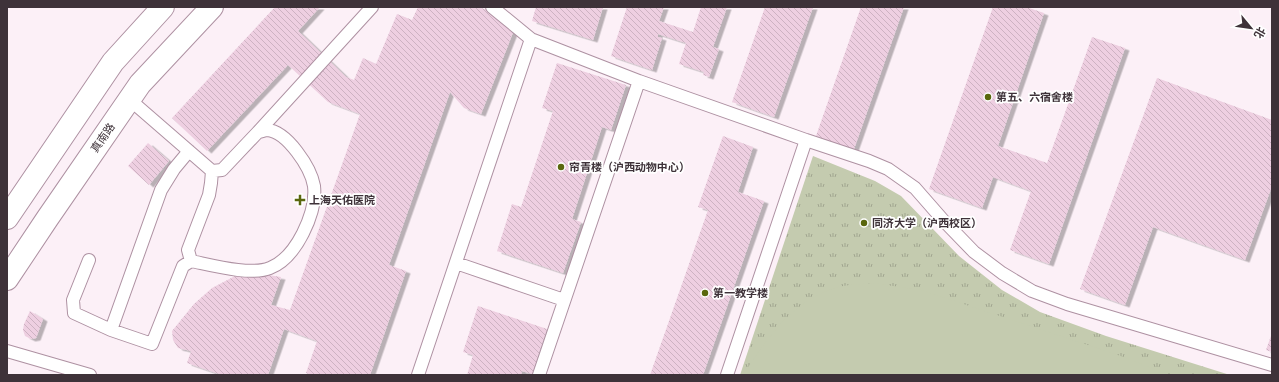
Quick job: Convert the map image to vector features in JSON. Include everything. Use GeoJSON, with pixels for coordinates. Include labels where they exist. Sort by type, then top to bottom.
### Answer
{"type":"FeatureCollection","features":[{"type":"Feature","properties":{"kind":"main road"},"geometry":{"type":"LineString","coordinates":[[7,218],[113,62],[163,7]]}},
{"type":"Feature","properties":{"kind":"main road","name":"真南路"},"geometry":{"type":"LineString","coordinates":[[7,279],[140,84],[212,7]]}},
{"type":"Feature","properties":{"kind":"lane"},"geometry":{"type":"LineString","coordinates":[[212,172],[222,170],[372,7]]}},
{"type":"Feature","properties":{"kind":"lane"},"geometry":{"type":"LineString","coordinates":[[492,7],[531,38],[639,82],[869,161],[888,169],[915,188],[974,252],[1002,273],[1032,291],[1067,304],[1272,365]]}},
{"type":"Feature","properties":{"kind":"lane"},"geometry":{"type":"LineString","coordinates":[[418,375],[531,38]]}},
{"type":"Feature","properties":{"kind":"lane"},"geometry":{"type":"LineString","coordinates":[[539,375],[639,82]]}},
{"type":"Feature","properties":{"kind":"lane"},"geometry":{"type":"LineString","coordinates":[[129,99],[212,172],[212,183],[209,195],[188,250],[191,261]]}},
{"type":"Feature","properties":{"kind":"lane"},"geometry":{"type":"LineString","coordinates":[[89,260],[73,300],[74,313],[111,330],[152,344],[183,266],[191,261],[255,271],[270,268],[283,260],[296,244],[307,225],[313,205],[314,186],[310,171],[304,160],[282,136],[266,130],[258,132]]}},
{"type":"Feature","properties":{"kind":"lane"},"geometry":{"type":"LineString","coordinates":[[727,375],[806,140]]}},
{"type":"Feature","properties":{"kind":"lane"},"geometry":{"type":"LineString","coordinates":[[111,330],[161,190],[174,169],[189,151]]}},
{"type":"Feature","properties":{"kind":"lane"},"geometry":{"type":"LineString","coordinates":[[456,263],[564,300]]}},
{"type":"Feature","properties":{"kind":"lane"},"geometry":{"type":"LineString","coordinates":[[7,351],[90,375]]}},
{"type":"Feature","properties":{"kind":"green space"},"geometry":{"type":"Polygon","coordinates":[[[813,156],[875,181],[901,196],[959,256],[1002,290],[1040,312],[1106,336],[1230,375],[740,375],[813,156]]]}},
{"type":"Feature","properties":{"kind":"green space"},"geometry":{"type":"Polygon","coordinates":[[[873,283],[921,290],[1118,355],[1170,375],[743,375],[762,347],[784,320],[811,299],[826,291],[843,286],[873,283]]]}},
{"type":"Feature","properties":{"kind":"building"},"geometry":{"type":"Polygon","coordinates":[[[275,7],[320,7],[298,31],[346,77],[354,80],[363,58],[376,64],[397,14],[412,20],[418,7],[479,7],[495,13],[514,30],[481,114],[464,108],[450,92],[389,265],[406,271],[370,375],[311,375],[306,373],[317,341],[284,329],[268,375],[222,375],[187,363],[191,351],[178,348],[173,340],[172,331],[194,304],[212,288],[235,276],[245,274],[262,274],[281,277],[271,305],[290,310],[360,114],[328,102],[288,65],[207,151],[172,118],[275,7]]]}},
{"type":"Feature","properties":{"kind":"building"},"geometry":{"type":"Polygon","coordinates":[[[536,7],[603,7],[593,40],[532,21],[536,7]]]}},
{"type":"Feature","properties":{"kind":"building"},"geometry":{"type":"Polygon","coordinates":[[[627,7],[664,7],[659,21],[693,32],[701,7],[727,7],[713,47],[719,49],[709,77],[703,75],[704,72],[679,64],[686,43],[658,34],[658,37],[662,38],[652,70],[611,56],[627,7]]]}},
{"type":"Feature","properties":{"kind":"building"},"geometry":{"type":"Polygon","coordinates":[[[765,7],[813,7],[774,117],[732,102],[765,7]]]}},
{"type":"Feature","properties":{"kind":"building"},"geometry":{"type":"Polygon","coordinates":[[[861,7],[904,7],[854,149],[816,136],[861,7]]]}},
{"type":"Feature","properties":{"kind":"building","name":"第五、六宿舍楼"},"geometry":{"type":"Polygon","coordinates":[[[993,7],[1026,7],[1044,13],[998,146],[1047,163],[1092,37],[1125,48],[1049,264],[1010,250],[1031,191],[993,177],[982,208],[929,189],[993,7]]]}},
{"type":"Feature","properties":{"kind":"building","name":"帘青楼（沪西动物中心）"},"geometry":{"type":"Polygon","coordinates":[[[557,63],[626,85],[611,130],[602,127],[572,219],[581,222],[563,273],[497,251],[512,204],[521,207],[553,111],[542,108],[557,63]]]}},
{"type":"Feature","properties":{"kind":"building"},"geometry":{"type":"Polygon","coordinates":[[[1157,78],[1272,120],[1272,186],[1245,260],[1153,227],[1125,305],[1080,289],[1157,78]]]}},
{"type":"Feature","properties":{"kind":"building","name":"第一教学楼"},"geometry":{"type":"Polygon","coordinates":[[[723,136],[753,147],[738,192],[764,201],[703,375],[650,375],[708,210],[698,207],[723,136]]]}},
{"type":"Feature","properties":{"kind":"building"},"geometry":{"type":"Polygon","coordinates":[[[148,143],[169,161],[149,185],[128,166],[148,143]]]}},
{"type":"Feature","properties":{"kind":"building"},"geometry":{"type":"Polygon","coordinates":[[[478,306],[547,329],[532,374],[522,371],[521,375],[467,375],[473,355],[463,352],[478,306]]]}},
{"type":"Feature","properties":{"kind":"building"},"geometry":{"type":"Polygon","coordinates":[[[30,311],[43,319],[36,338],[31,339],[25,336],[23,330],[30,311]]]}},
{"type":"Feature","properties":{"kind":"building"},"geometry":{"type":"Polygon","coordinates":[[[1272,333],[1272,352],[1266,350],[1272,333]]]}},
{"type":"Feature","properties":{"kind":"place","name":"第五、六宿舍楼"},"geometry":{"type":"Point","coordinates":[988,97]}},
{"type":"Feature","properties":{"kind":"place","name":"帘青楼（沪西动物中心）"},"geometry":{"type":"Point","coordinates":[561,167]}},
{"type":"Feature","properties":{"kind":"place","name":"上海天佑医院"},"geometry":{"type":"Point","coordinates":[300,200]}},
{"type":"Feature","properties":{"kind":"place","name":"同济大学（沪西校区）"},"geometry":{"type":"Point","coordinates":[864,223]}},
{"type":"Feature","properties":{"kind":"place","name":"第一教学楼"},"geometry":{"type":"Point","coordinates":[705,293]}}]}
